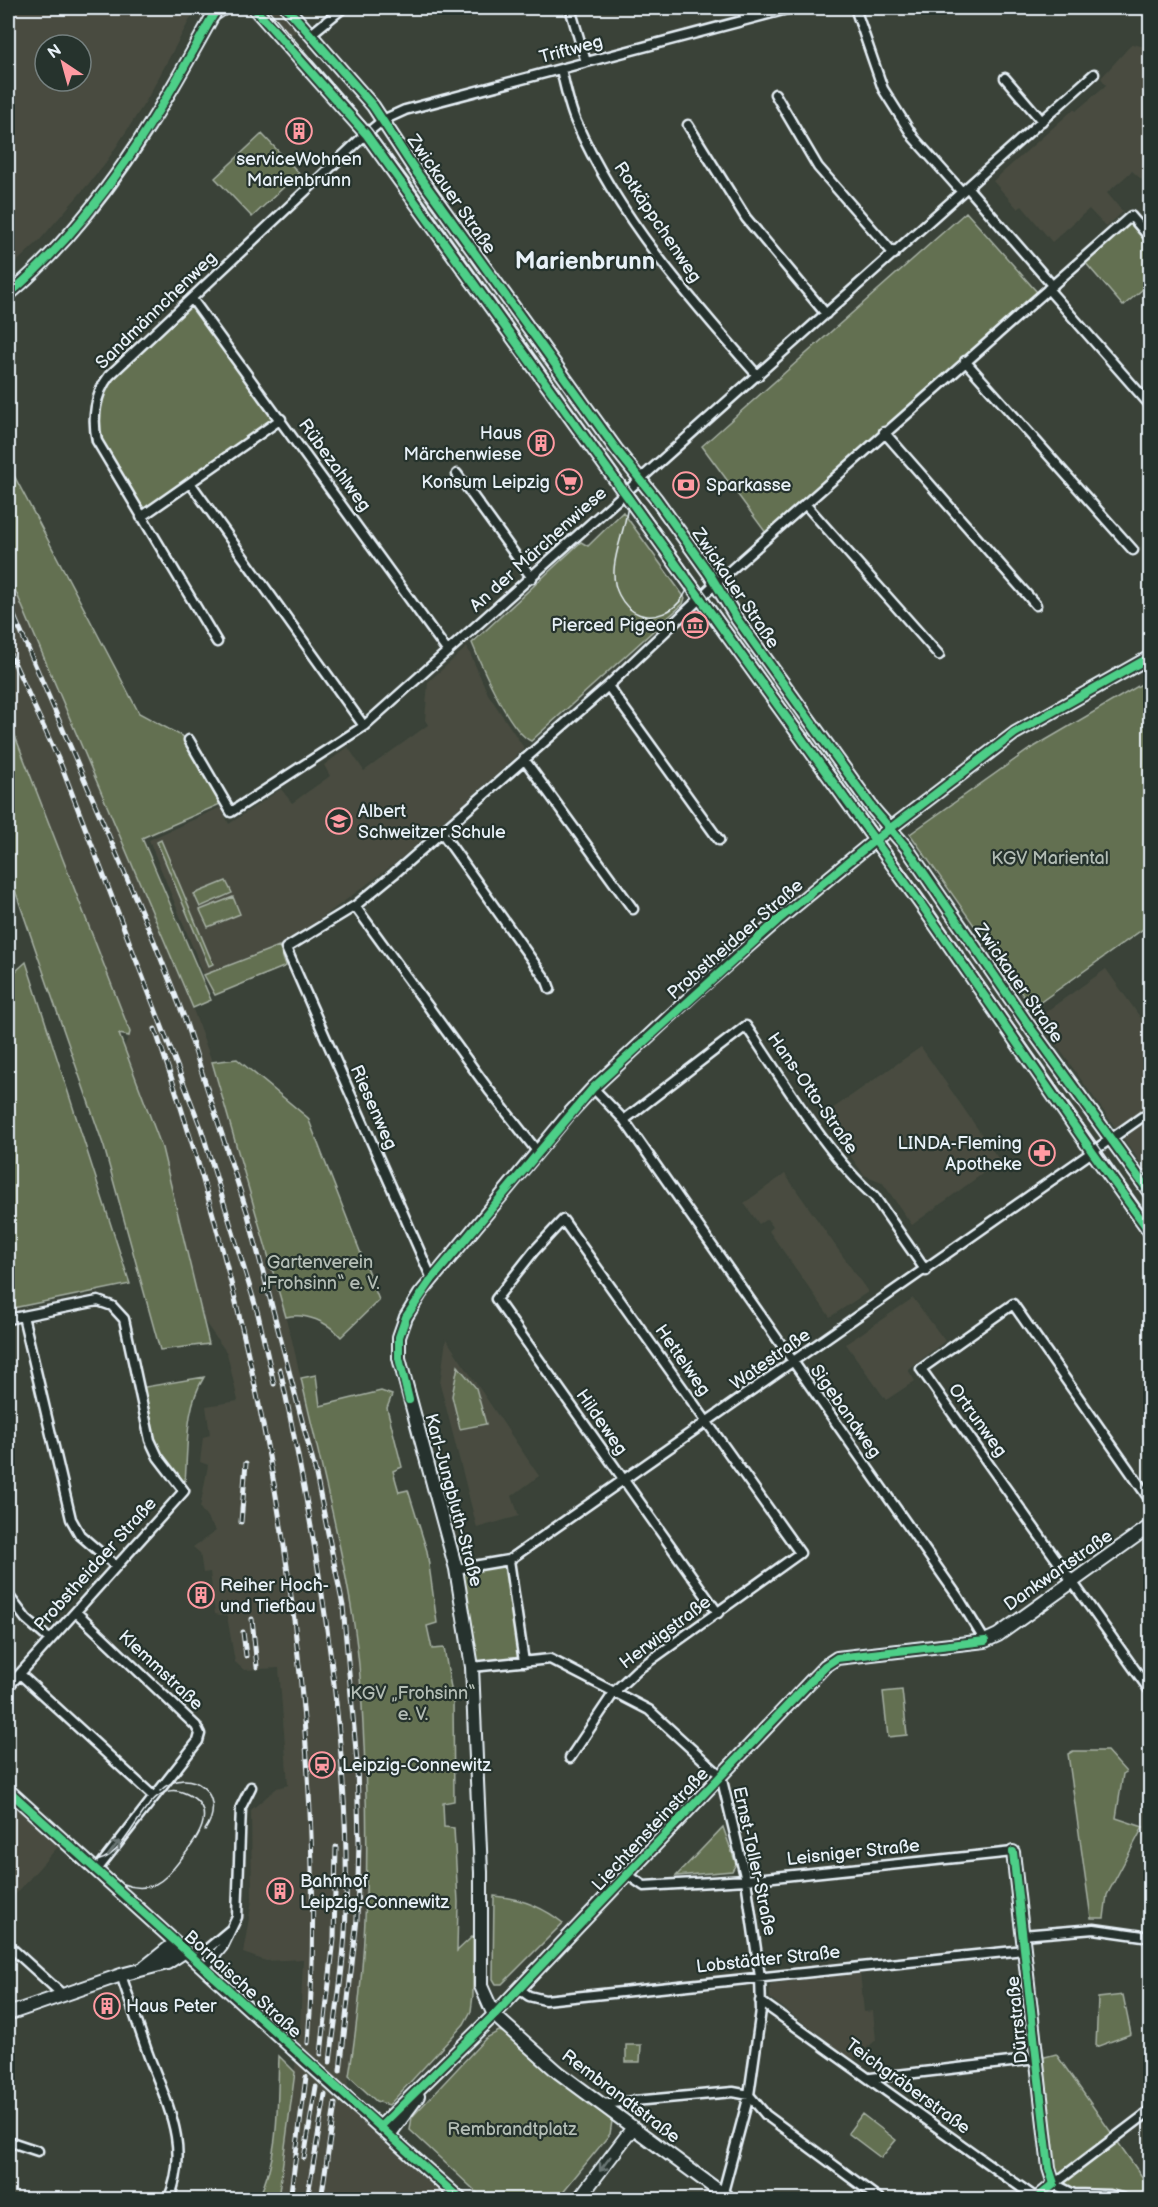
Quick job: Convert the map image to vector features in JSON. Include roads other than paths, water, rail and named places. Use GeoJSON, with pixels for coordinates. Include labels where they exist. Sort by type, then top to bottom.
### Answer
{"type":"FeatureCollection","features":[{"type":"Feature","properties":{"kind":"main road"},"geometry":{"type":"LineString","coordinates":[[8,295],[56,249],[93,207],[131,157],[167,100],[217,8]]}},
{"type":"Feature","properties":{"kind":"main road","name":"Zwickauer Straße"},"geometry":{"type":"LineString","coordinates":[[254,8],[366,134],[624,495],[875,840],[1150,1232]]}},
{"type":"Feature","properties":{"kind":"main road","name":"Zwickauer Straße"},"geometry":{"type":"LineString","coordinates":[[287,8],[383,120],[417,173],[616,449],[642,479],[874,810],[891,828],[1032,1030],[1150,1193]]}},
{"type":"Feature","properties":{"kind":"main road","name":"Probstheidaer Straße"},"geometry":{"type":"LineString","coordinates":[[406,1317],[432,1279],[537,1151],[593,1088],[778,920],[875,840],[1015,733],[1150,657]]}},
{"type":"Feature","properties":{"kind":"main road","name":"Karl-Jungbluth-Straße"},"geometry":{"type":"LineString","coordinates":[[406,1317],[399,1338],[399,1358],[456,1569],[472,1667],[481,1872],[481,1986],[494,2015]]}},
{"type":"Feature","properties":{"kind":"main road","name":"Dankwartstraße"},"geometry":{"type":"LineString","coordinates":[[985,1641],[998,1635],[1150,1526]]}},
{"type":"Feature","properties":{"kind":"main road","name":"Liechtensteinstraße"},"geometry":{"type":"LineString","coordinates":[[385,2131],[423,2087],[628,1875],[814,1677],[837,1658],[985,1641]]}},
{"type":"Feature","properties":{"kind":"main road","name":"Bornaische Straße"},"geometry":{"type":"LineString","coordinates":[[8,1790],[184,1952],[460,2199]]}},
{"type":"Feature","properties":{"kind":"main road","name":"Dürrstraße"},"geometry":{"type":"LineString","coordinates":[[1013,1852],[1049,2169],[1054,2184]]}},
{"type":"Feature","properties":{"kind":"main road"},"geometry":{"type":"LineString","coordinates":[[8,2014],[121,1975],[168,1963],[184,1952]]}},
{"type":"Feature","properties":{"kind":"main road","name":"Rembrandtstraße"},"geometry":{"type":"LineString","coordinates":[[494,2015],[558,2072],[725,2198]]}},
{"type":"Feature","properties":{"kind":"main road"},"geometry":{"type":"LineString","coordinates":[[578,2199],[632,2129]]}},
{"type":"Feature","properties":{"kind":"main road"},"geometry":{"type":"LineString","coordinates":[[1036,2199],[1054,2184]]}},
{"type":"Feature","properties":{"kind":"street"},"geometry":{"type":"LineString","coordinates":[[311,34],[343,8]]}},
{"type":"Feature","properties":{"kind":"street"},"geometry":{"type":"LineString","coordinates":[[570,8],[586,62]]}},
{"type":"Feature","properties":{"kind":"street"},"geometry":{"type":"LineString","coordinates":[[742,8],[746,20]]}},
{"type":"Feature","properties":{"kind":"street","name":"Triftweg"},"geometry":{"type":"LineString","coordinates":[[366,134],[383,120],[405,110],[791,8]]}},
{"type":"Feature","properties":{"kind":"street"},"geometry":{"type":"LineString","coordinates":[[855,8],[883,89],[914,138],[965,190],[1150,405]]}},
{"type":"Feature","properties":{"kind":"street","name":"Rotkäppchenweg"},"geometry":{"type":"LineString","coordinates":[[561,69],[575,121],[636,226],[707,320],[758,376]]}},
{"type":"Feature","properties":{"kind":"street","name":"An der Märchenwiese"},"geometry":{"type":"LineString","coordinates":[[189,740],[231,812],[364,726],[1094,74]]}},
{"type":"Feature","properties":{"kind":"street"},"geometry":{"type":"LineString","coordinates":[[1005,78],[1042,121]]}},
{"type":"Feature","properties":{"kind":"street"},"geometry":{"type":"LineString","coordinates":[[775,94],[818,167],[894,254]]}},
{"type":"Feature","properties":{"kind":"street"},"geometry":{"type":"LineString","coordinates":[[688,125],[746,218],[826,314]]}},
{"type":"Feature","properties":{"kind":"street","name":"Sandmännchenweg"},"geometry":{"type":"LineString","coordinates":[[217,642],[97,441],[94,424],[98,398],[109,376],[366,134]]}},
{"type":"Feature","properties":{"kind":"street"},"geometry":{"type":"LineString","coordinates":[[537,1151],[489,1090],[355,906],[442,833],[608,686],[700,597],[1131,216],[1150,238]]}},
{"type":"Feature","properties":{"kind":"street","name":"Rübezahlweg"},"geometry":{"type":"LineString","coordinates":[[192,299],[448,652]]}},
{"type":"Feature","properties":{"kind":"street"},"geometry":{"type":"LineString","coordinates":[[965,361],[1133,550]]}},
{"type":"Feature","properties":{"kind":"street"},"geometry":{"type":"LineString","coordinates":[[141,517],[281,419]]}},
{"type":"Feature","properties":{"kind":"street"},"geometry":{"type":"LineString","coordinates":[[884,432],[1036,605]]}},
{"type":"Feature","properties":{"kind":"street"},"geometry":{"type":"LineString","coordinates":[[457,474],[532,578]]}},
{"type":"Feature","properties":{"kind":"street"},"geometry":{"type":"LineString","coordinates":[[191,484],[364,726]]}},
{"type":"Feature","properties":{"kind":"street"},"geometry":{"type":"LineString","coordinates":[[805,504],[939,655]]}},
{"type":"Feature","properties":{"kind":"street"},"geometry":{"type":"LineString","coordinates":[[608,686],[720,840]]}},
{"type":"Feature","properties":{"kind":"street"},"geometry":{"type":"LineString","coordinates":[[524,759],[633,909]]}},
{"type":"Feature","properties":{"kind":"street"},"geometry":{"type":"LineString","coordinates":[[442,833],[547,981],[550,989]]}},
{"type":"Feature","properties":{"kind":"street","name":"Riesenweg"},"geometry":{"type":"LineString","coordinates":[[355,906],[286,948],[432,1279]]}},
{"type":"Feature","properties":{"kind":"street","name":"Hans-Otto-Straße"},"geometry":{"type":"LineString","coordinates":[[624,1120],[746,1026],[843,1164],[864,1190],[874,1196],[926,1271]]}},
{"type":"Feature","properties":{"kind":"street","name":"Sigebandweg"},"geometry":{"type":"LineString","coordinates":[[593,1088],[624,1120],[958,1597],[985,1641]]}},
{"type":"Feature","properties":{"kind":"street","name":"Watestraße"},"geometry":{"type":"LineString","coordinates":[[456,1569],[509,1560],[926,1271],[1147,1114]]}},
{"type":"Feature","properties":{"kind":"street","name":"Hettelweg"},"geometry":{"type":"LineString","coordinates":[[534,1251],[563,1220],[800,1553]]}},
{"type":"Feature","properties":{"kind":"street","name":"Hildeweg"},"geometry":{"type":"LineString","coordinates":[[534,1251],[496,1299],[623,1482],[718,1613]]}},
{"type":"Feature","properties":{"kind":"street","name":"Probstheidaer Straße"},"geometry":{"type":"LineString","coordinates":[[8,1687],[184,1491],[158,1457],[150,1440],[124,1319],[112,1306],[98,1301],[23,1316]]}},
{"type":"Feature","properties":{"kind":"street","name":"Ortrunweg"},"geometry":{"type":"LineString","coordinates":[[1073,1581],[921,1369],[1013,1304],[1150,1500]]}},
{"type":"Feature","properties":{"kind":"street"},"geometry":{"type":"LineString","coordinates":[[8,1319],[23,1316],[71,1519],[80,1535],[116,1566]]}},
{"type":"Feature","properties":{"kind":"street","name":"Herwigstraße"},"geometry":{"type":"LineString","coordinates":[[570,1758],[615,1691],[637,1670],[800,1553]]}},
{"type":"Feature","properties":{"kind":"street"},"geometry":{"type":"LineString","coordinates":[[509,1560],[524,1662]]}},
{"type":"Feature","properties":{"kind":"street"},"geometry":{"type":"LineString","coordinates":[[1073,1581],[1150,1691]]}},
{"type":"Feature","properties":{"kind":"street"},"geometry":{"type":"LineString","coordinates":[[8,1594],[26,1619],[50,1640]]}},
{"type":"Feature","properties":{"kind":"street","name":"Klemmstraße"},"geometry":{"type":"LineString","coordinates":[[76,1612],[196,1726],[200,1734],[198,1741],[96,1871]]}},
{"type":"Feature","properties":{"kind":"street"},"geometry":{"type":"LineString","coordinates":[[472,1667],[550,1659],[649,1710],[721,1776]]}},
{"type":"Feature","properties":{"kind":"street"},"geometry":{"type":"LineString","coordinates":[[20,1674],[154,1797]]}},
{"type":"Feature","properties":{"kind":"street","name":"Ernst-Toller-Straße"},"geometry":{"type":"LineString","coordinates":[[721,1776],[746,1880],[760,1977],[760,2001],[749,2095],[725,2198]]}},
{"type":"Feature","properties":{"kind":"street","name":"Bornaische Straße"},"geometry":{"type":"LineString","coordinates":[[204,1969],[233,1929],[239,1898],[241,1807],[251,1787]]}},
{"type":"Feature","properties":{"kind":"street","name":"Leisniger Straße"},"geometry":{"type":"LineString","coordinates":[[628,1875],[644,1886],[746,1880],[1013,1852]]}},
{"type":"Feature","properties":{"kind":"street","name":"Bornaische Straße"},"geometry":{"type":"LineString","coordinates":[[184,1952],[215,1940],[233,1929]]}},
{"type":"Feature","properties":{"kind":"street"},"geometry":{"type":"LineString","coordinates":[[1023,1935],[1094,1929],[1150,1937]]}},
{"type":"Feature","properties":{"kind":"street"},"geometry":{"type":"LineString","coordinates":[[8,1945],[63,1995]]}},
{"type":"Feature","properties":{"kind":"street","name":"Lobstädter Straße"},"geometry":{"type":"LineString","coordinates":[[519,1989],[529,1996],[545,2000],[1024,1950]]}},
{"type":"Feature","properties":{"kind":"street"},"geometry":{"type":"LineString","coordinates":[[121,1975],[171,2110],[179,2147],[177,2173],[168,2199]]}},
{"type":"Feature","properties":{"kind":"street","name":"Teichgräberstraße"},"geometry":{"type":"LineString","coordinates":[[760,2001],[871,2078],[1036,2199]]}},
{"type":"Feature","properties":{"kind":"street"},"geometry":{"type":"LineString","coordinates":[[871,2078],[1037,2059]]}},
{"type":"Feature","properties":{"kind":"street"},"geometry":{"type":"LineString","coordinates":[[601,2104],[733,2092],[749,2095],[766,2115],[881,2199]]}},
{"type":"Feature","properties":{"kind":"street"},"geometry":{"type":"LineString","coordinates":[[1129,2199],[1097,2194],[1074,2194],[1054,2184],[1150,2111]]}},
{"type":"Feature","properties":{"kind":"street"},"geometry":{"type":"LineString","coordinates":[[8,2140],[38,2151]]}},
{"type":"Feature","properties":{"kind":"tram line"},"geometry":{"type":"LineString","coordinates":[[267,8],[371,129],[410,181],[920,892],[1150,1219]]}},
{"type":"Feature","properties":{"kind":"tram line"},"geometry":{"type":"LineString","coordinates":[[8,298],[76,233],[121,179],[154,128],[209,28],[231,13],[248,9],[265,12],[273,17]]}},
{"type":"Feature","properties":{"kind":"tram line"},"geometry":{"type":"LineString","coordinates":[[625,483],[628,497],[627,511],[614,568],[619,595],[628,608],[640,614],[652,616],[664,613],[684,596],[689,584],[690,569]]}},
{"type":"Feature","properties":{"kind":"tram line"},"geometry":{"type":"LineString","coordinates":[[160,1791],[172,1783],[183,1780],[203,1787],[212,1805],[211,1817],[205,1830]]}},
{"type":"Feature","properties":{"kind":"tram line"},"geometry":{"type":"LineString","coordinates":[[8,1784],[466,2200]]}},
{"type":"Feature","properties":{"kind":"tram line"},"geometry":{"type":"LineString","coordinates":[[90,1861],[105,1858],[117,1849],[148,1806],[159,1795],[172,1790],[187,1794],[197,1801],[204,1817],[202,1826],[193,1844],[172,1870],[154,1885],[138,1888],[123,1884]]}},
{"type":"Feature","properties":{"kind":"tram line"},"geometry":{"type":"LineString","coordinates":[[157,1929],[363,2116]]}},
{"type":"Feature","properties":{"kind":"railway"},"geometry":{"type":"LineString","coordinates":[[8,602],[154,941],[184,1017],[248,1215],[315,1470],[343,1606],[357,1762],[359,1842],[357,1919],[340,2071]]}},
{"type":"Feature","properties":{"kind":"railway"},"geometry":{"type":"LineString","coordinates":[[8,649],[61,765],[201,1128],[258,1314],[274,1384]]}},
{"type":"Feature","properties":{"kind":"railway"},"geometry":{"type":"LineString","coordinates":[[155,1029],[209,1201],[232,1288],[253,1375],[285,1552],[297,1642],[310,1809],[313,1926],[308,2043]]}},
{"type":"Feature","properties":{"kind":"railway"},"geometry":{"type":"LineString","coordinates":[[280,1369],[318,1569],[337,1706],[343,1775],[346,1909],[342,1967],[330,2062]]}},
{"type":"Feature","properties":{"kind":"railway"},"geometry":{"type":"LineString","coordinates":[[241,1522],[246,1463]]}},
{"type":"Feature","properties":{"kind":"railway"},"geometry":{"type":"LineString","coordinates":[[252,1619],[257,1667]]}},
{"type":"Feature","properties":{"kind":"railway"},"geometry":{"type":"LineString","coordinates":[[243,1632],[246,1656]]}},
{"type":"Feature","properties":{"kind":"railway"},"geometry":{"type":"LineString","coordinates":[[321,2054],[334,1939],[336,1847]]}},
{"type":"Feature","properties":{"kind":"railway"},"geometry":{"type":"LineString","coordinates":[[290,2200],[306,2077]]}},
{"type":"Feature","properties":{"kind":"railway"},"geometry":{"type":"LineString","coordinates":[[304,2158],[316,2087]]}},
{"type":"Feature","properties":{"kind":"railway"},"geometry":{"type":"LineString","coordinates":[[307,2200],[325,2095]]}},
{"type":"Feature","properties":{"kind":"railway"},"geometry":{"type":"LineString","coordinates":[[321,2200],[335,2104]]}},
{"type":"Feature","properties":{"kind":"place","name":"serviceWohnen Marienbrunn"},"geometry":{"type":"Point","coordinates":[299,131]}},
{"type":"Feature","properties":{"kind":"place","name":"Haus Märchenwiese"},"geometry":{"type":"Point","coordinates":[541,443]}},
{"type":"Feature","properties":{"kind":"place","name":"Konsum Leipzig"},"geometry":{"type":"Point","coordinates":[569,482]}},
{"type":"Feature","properties":{"kind":"place","name":"Sparkasse"},"geometry":{"type":"Point","coordinates":[686,485]}},
{"type":"Feature","properties":{"kind":"place","name":"Pierced Pigeon"},"geometry":{"type":"Point","coordinates":[695,625]}},
{"type":"Feature","properties":{"kind":"place","name":"Albert Schweitzer Schule"},"geometry":{"type":"Point","coordinates":[339,821]}},
{"type":"Feature","properties":{"kind":"place","name":"LINDA-Fleming Apotheke"},"geometry":{"type":"Point","coordinates":[1042,1153]}},
{"type":"Feature","properties":{"kind":"place","name":"Reiher Hoch- und Tiefbau"},"geometry":{"type":"Point","coordinates":[201,1595]}},
{"type":"Feature","properties":{"kind":"place","name":"Leipzig-Connewitz"},"geometry":{"type":"Point","coordinates":[322,1765]}},
{"type":"Feature","properties":{"kind":"place","name":"Bahnhof Leipzig-Connewitz"},"geometry":{"type":"Point","coordinates":[280,1891]}},
{"type":"Feature","properties":{"kind":"place","name":"Haus Peter"},"geometry":{"type":"Point","coordinates":[107,2006]}},
{"type":"Feature","properties":{"kind":"district","name":"Marienbrunn"},"geometry":{"type":"Point","coordinates":[585,261]}},
{"type":"Feature","properties":{"kind":"park label","name":"KGV Mariental"},"geometry":{"type":"Point","coordinates":[1050,858]}},
{"type":"Feature","properties":{"kind":"park label","name":"Gartenverein „Frohsinn“ e. V."},"geometry":{"type":"Point","coordinates":[320,1272]}},
{"type":"Feature","properties":{"kind":"park label","name":"KGV „Frohsinn“ e. V."},"geometry":{"type":"Point","coordinates":[413,1703]}},
{"type":"Feature","properties":{"kind":"park label","name":"Rembrandtplatz"},"geometry":{"type":"Point","coordinates":[512,2129]}}]}
